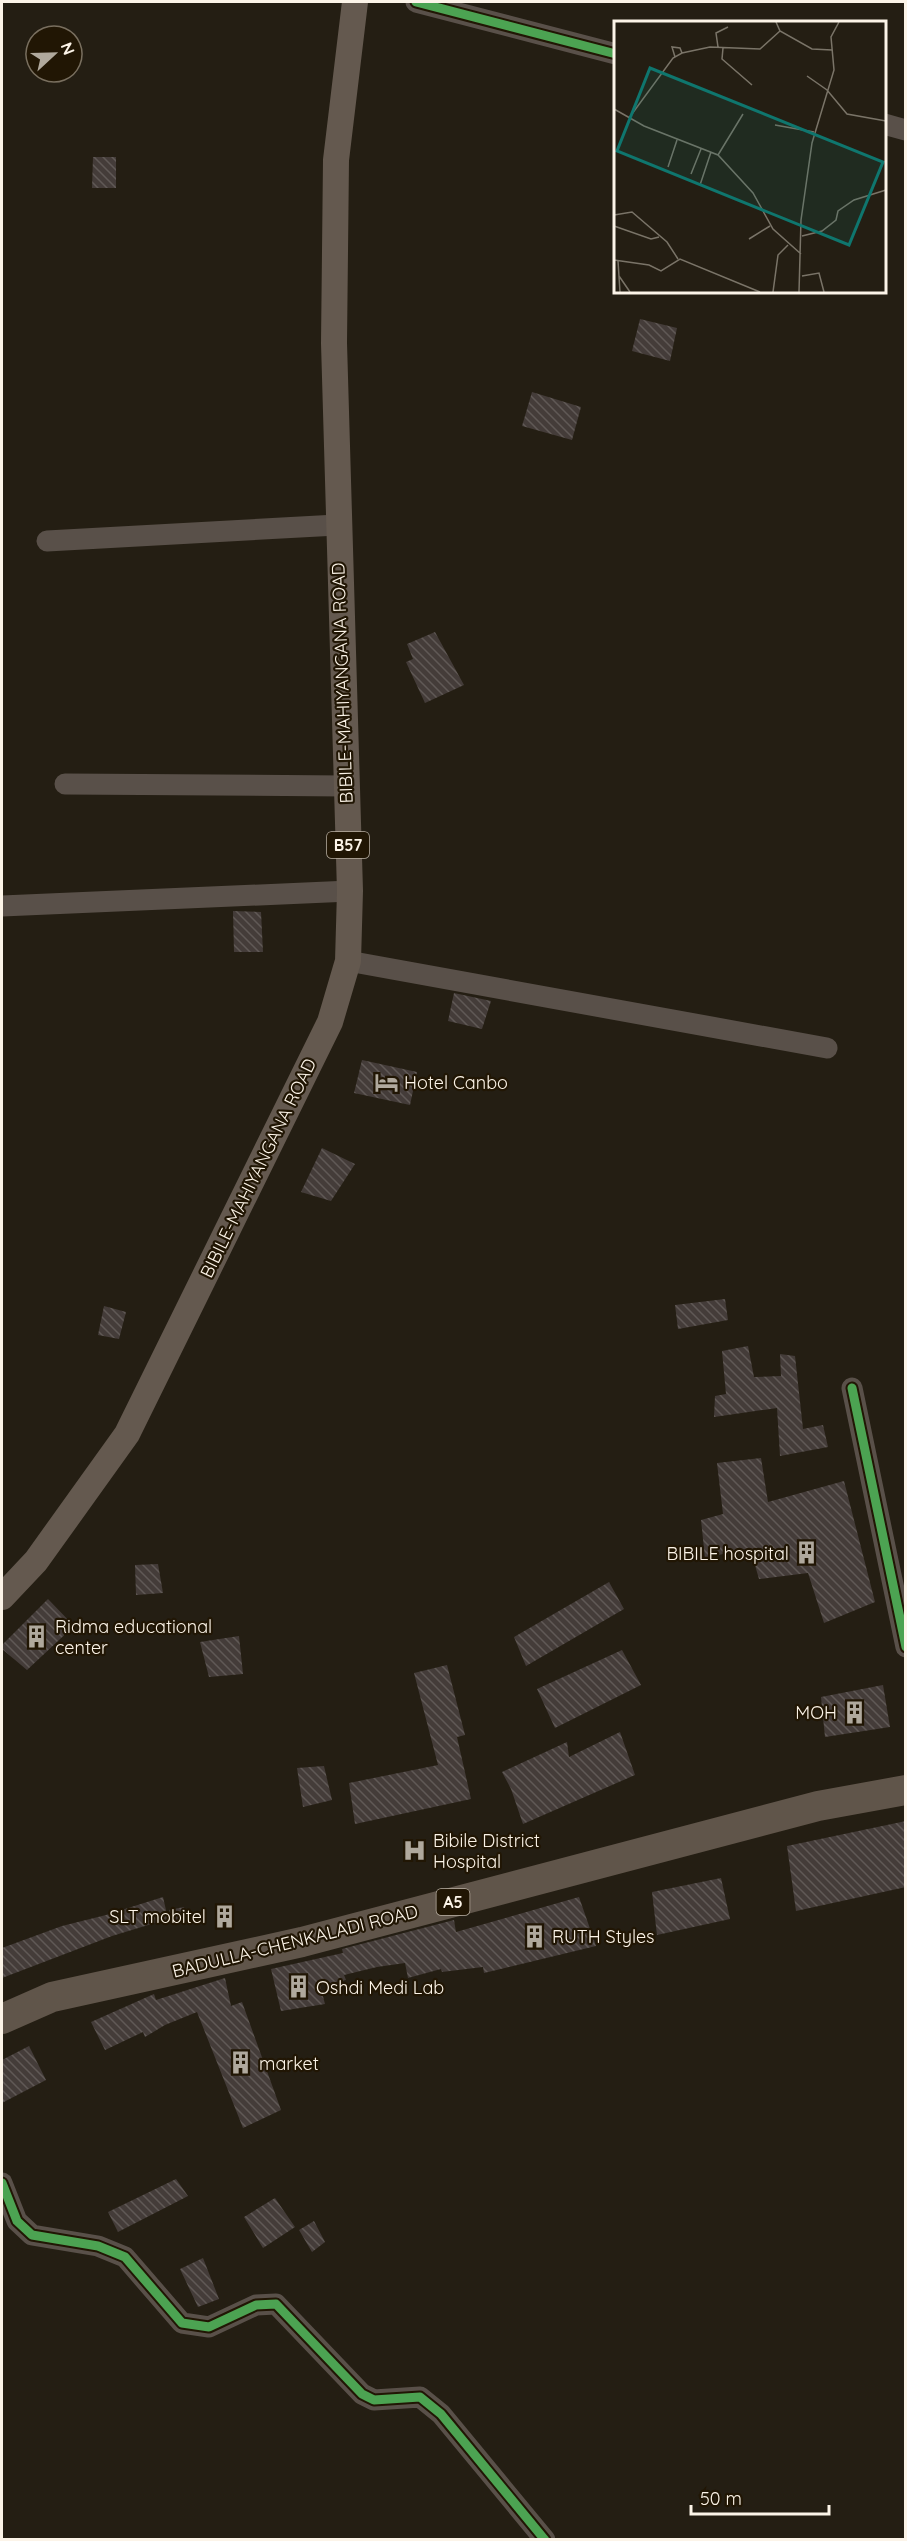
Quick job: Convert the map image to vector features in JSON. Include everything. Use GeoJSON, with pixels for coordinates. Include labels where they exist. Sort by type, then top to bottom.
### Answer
{"type":"FeatureCollection","features":[{"type":"Feature","properties":{"kind":"highway","name":"BADULLA-CHENKALADI ROAD"},"geometry":{"type":"LineString","coordinates":[[2,2019],[52,1997],[302,1942],[818,1806],[906,1790]]}},
{"type":"Feature","properties":{"kind":"main road","name":"BIBILE-MAHIYANGANA ROAD"},"geometry":{"type":"LineString","coordinates":[[2,1597],[36,1561],[127,1434],[330,1022],[348,961],[350,891],[337,525],[334,343],[336,159],[355,2]]}},
{"type":"Feature","properties":{"kind":"street"},"geometry":{"type":"LineString","coordinates":[[416,2],[614,53]]}},
{"type":"Feature","properties":{"kind":"street"},"geometry":{"type":"LineString","coordinates":[[886,124],[906,130]]}},
{"type":"Feature","properties":{"kind":"street"},"geometry":{"type":"LineString","coordinates":[[47,541],[337,525]]}},
{"type":"Feature","properties":{"kind":"street"},"geometry":{"type":"LineString","coordinates":[[65,784],[345,786]]}},
{"type":"Feature","properties":{"kind":"street"},"geometry":{"type":"LineString","coordinates":[[2,906],[350,891]]}},
{"type":"Feature","properties":{"kind":"street"},"geometry":{"type":"LineString","coordinates":[[348,961],[827,1048]]}},
{"type":"Feature","properties":{"kind":"street"},"geometry":{"type":"LineString","coordinates":[[852,1388],[906,1647]]}},
{"type":"Feature","properties":{"kind":"street"},"geometry":{"type":"LineString","coordinates":[[2,2183],[17,2221],[32,2235],[98,2246],[125,2258],[182,2323],[209,2327],[256,2305],[276,2304],[362,2394],[374,2400],[420,2397],[441,2414],[544,2540]]}},
{"type":"Feature","properties":{"kind":"building"},"geometry":{"type":"Polygon","coordinates":[[[93,157],[116,157],[116,188],[92,188],[93,157]]]}},
{"type":"Feature","properties":{"kind":"building"},"geometry":{"type":"Polygon","coordinates":[[[640,319],[677,328],[670,361],[632,351],[640,319]]]}},
{"type":"Feature","properties":{"kind":"building"},"geometry":{"type":"Polygon","coordinates":[[[532,392],[581,407],[572,440],[522,426],[532,392]]]}},
{"type":"Feature","properties":{"kind":"building"},"geometry":{"type":"Polygon","coordinates":[[[435,632],[464,685],[425,703],[406,662],[413,659],[407,644],[435,632]]]}},
{"type":"Feature","properties":{"kind":"building"},"geometry":{"type":"Polygon","coordinates":[[[233,911],[261,912],[263,952],[234,952],[233,911]]]}},
{"type":"Feature","properties":{"kind":"building"},"geometry":{"type":"Polygon","coordinates":[[[454,993],[491,1001],[482,1029],[448,1021],[454,993]]]}},
{"type":"Feature","properties":{"kind":"building","name":"Hotel Canbo"},"geometry":{"type":"Polygon","coordinates":[[[362,1060],[417,1072],[410,1105],[354,1093],[362,1060]]]}},
{"type":"Feature","properties":{"kind":"building"},"geometry":{"type":"Polygon","coordinates":[[[322,1148],[355,1164],[331,1201],[301,1192],[322,1148]]]}},
{"type":"Feature","properties":{"kind":"building"},"geometry":{"type":"Polygon","coordinates":[[[725,1299],[728,1320],[678,1329],[675,1305],[725,1299]]]}},
{"type":"Feature","properties":{"kind":"building"},"geometry":{"type":"Polygon","coordinates":[[[104,1306],[126,1312],[119,1339],[98,1335],[104,1306]]]}},
{"type":"Feature","properties":{"kind":"building"},"geometry":{"type":"Polygon","coordinates":[[[748,1346],[754,1377],[781,1376],[780,1354],[795,1356],[803,1429],[823,1425],[828,1447],[780,1456],[777,1408],[714,1417],[715,1396],[726,1394],[722,1351],[748,1346]]]}},
{"type":"Feature","properties":{"kind":"building","name":"BIBILE hospital"},"geometry":{"type":"Polygon","coordinates":[[[761,1458],[768,1502],[844,1481],[875,1602],[824,1623],[808,1573],[759,1579],[750,1548],[705,1558],[701,1520],[723,1514],[717,1463],[761,1458]]]}},
{"type":"Feature","properties":{"kind":"building"},"geometry":{"type":"Polygon","coordinates":[[[158,1564],[163,1593],[136,1595],[135,1565],[158,1564]]]}},
{"type":"Feature","properties":{"kind":"building"},"geometry":{"type":"Polygon","coordinates":[[[609,1582],[624,1609],[526,1666],[514,1637],[609,1582]]]}},
{"type":"Feature","properties":{"kind":"building","name":"Ridma educational center"},"geometry":{"type":"Polygon","coordinates":[[[48,1599],[74,1626],[27,1670],[2,1649],[2,1645],[48,1599]]]}},
{"type":"Feature","properties":{"kind":"building"},"geometry":{"type":"Polygon","coordinates":[[[239,1636],[243,1674],[209,1677],[200,1642],[239,1636]]]}},
{"type":"Feature","properties":{"kind":"building"},"geometry":{"type":"Polygon","coordinates":[[[622,1650],[641,1685],[555,1728],[537,1689],[622,1650]]]}},
{"type":"Feature","properties":{"kind":"building"},"geometry":{"type":"Polygon","coordinates":[[[447,1665],[465,1735],[457,1737],[471,1799],[355,1824],[349,1783],[438,1765],[414,1673],[447,1665]]]}},
{"type":"Feature","properties":{"kind":"building","name":"MOH"},"geometry":{"type":"Polygon","coordinates":[[[883,1685],[890,1727],[825,1737],[821,1697],[883,1685]]]}},
{"type":"Feature","properties":{"kind":"building"},"geometry":{"type":"Polygon","coordinates":[[[620,1732],[635,1775],[523,1824],[511,1789],[502,1772],[567,1742],[569,1757],[620,1732]]]}},
{"type":"Feature","properties":{"kind":"building"},"geometry":{"type":"Polygon","coordinates":[[[324,1766],[332,1800],[303,1807],[297,1768],[324,1766]]]}},
{"type":"Feature","properties":{"kind":"building"},"geometry":{"type":"Polygon","coordinates":[[[906,1821],[906,1887],[796,1911],[787,1846],[906,1821]]]}},
{"type":"Feature","properties":{"kind":"building"},"geometry":{"type":"Polygon","coordinates":[[[721,1878],[730,1919],[657,1935],[652,1892],[721,1878]]]}},
{"type":"Feature","properties":{"kind":"building"},"geometry":{"type":"Polygon","coordinates":[[[163,1897],[168,1919],[112,1936],[2,1978],[2,1948],[62,1926],[163,1897]]]}},
{"type":"Feature","properties":{"kind":"building"},"geometry":{"type":"Polygon","coordinates":[[[579,1897],[596,1946],[484,1973],[483,1967],[442,1972],[441,1969],[408,1978],[405,1963],[377,1967],[344,1975],[346,1980],[320,1985],[325,2004],[281,2011],[271,1969],[343,1953],[342,1949],[454,1920],[456,1932],[579,1897]]]}},
{"type":"Feature","properties":{"kind":"building"},"geometry":{"type":"Polygon","coordinates":[[[184,1907],[188,1922],[175,1925],[169,1910],[184,1907]]]}},
{"type":"Feature","properties":{"kind":"building"},"geometry":{"type":"Polygon","coordinates":[[[225,1978],[231,2006],[242,2002],[281,2110],[243,2128],[197,2012],[165,2025],[145,2037],[143,2032],[105,2050],[91,2022],[154,1994],[156,2000],[225,1978]]]}},
{"type":"Feature","properties":{"kind":"building"},"geometry":{"type":"Polygon","coordinates":[[[29,2046],[46,2080],[2,2103],[2,2060],[29,2046]]]}},
{"type":"Feature","properties":{"kind":"building"},"geometry":{"type":"Polygon","coordinates":[[[176,2179],[188,2196],[118,2232],[108,2212],[176,2179]]]}},
{"type":"Feature","properties":{"kind":"building"},"geometry":{"type":"Polygon","coordinates":[[[275,2198],[295,2227],[263,2248],[244,2217],[275,2198]]]}},
{"type":"Feature","properties":{"kind":"building"},"geometry":{"type":"Polygon","coordinates":[[[314,2221],[325,2242],[312,2252],[299,2230],[314,2221]]]}},
{"type":"Feature","properties":{"kind":"building"},"geometry":{"type":"Polygon","coordinates":[[[203,2258],[219,2299],[198,2307],[180,2269],[203,2258]]]}},
{"type":"Feature","properties":{"kind":"cycle path"},"geometry":{"type":"LineString","coordinates":[[416,2],[614,53]]}},
{"type":"Feature","properties":{"kind":"cycle path"},"geometry":{"type":"LineString","coordinates":[[852,1388],[906,1647]]}},
{"type":"Feature","properties":{"kind":"cycle path"},"geometry":{"type":"LineString","coordinates":[[2,2183],[17,2221],[32,2235],[98,2246],[125,2257],[182,2323],[209,2327],[256,2305],[276,2304],[362,2394],[374,2400],[420,2397],[441,2414],[545,2540]]}},
{"type":"Feature","properties":{"kind":"place","name":"Hotel Canbo"},"geometry":{"type":"Point","coordinates":[386,1082]}},
{"type":"Feature","properties":{"kind":"place","name":"BIBILE hospital"},"geometry":{"type":"Point","coordinates":[807,1553]}},
{"type":"Feature","properties":{"kind":"place","name":"Ridma educational center"},"geometry":{"type":"Point","coordinates":[37,1636]}},
{"type":"Feature","properties":{"kind":"place","name":"MOH"},"geometry":{"type":"Point","coordinates":[855,1712]}},
{"type":"Feature","properties":{"kind":"place","name":"Bibile District Hospital"},"geometry":{"type":"Point","coordinates":[415,1850]}},
{"type":"Feature","properties":{"kind":"place","name":"SLT mobitel"},"geometry":{"type":"Point","coordinates":[224,1916]}},
{"type":"Feature","properties":{"kind":"place","name":"RUTH Styles"},"geometry":{"type":"Point","coordinates":[534,1936]}},
{"type":"Feature","properties":{"kind":"place","name":"Oshdi Medi Lab"},"geometry":{"type":"Point","coordinates":[298,1987]}},
{"type":"Feature","properties":{"kind":"place","name":"market"},"geometry":{"type":"Point","coordinates":[241,2063]}}]}
